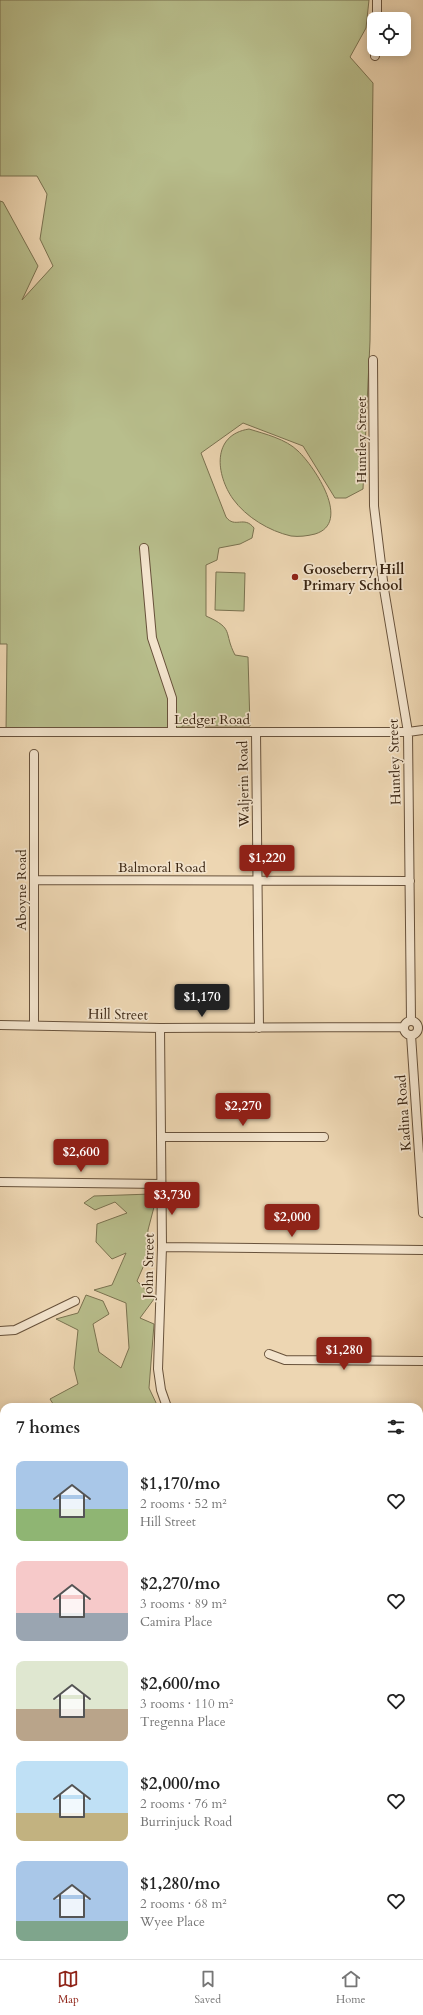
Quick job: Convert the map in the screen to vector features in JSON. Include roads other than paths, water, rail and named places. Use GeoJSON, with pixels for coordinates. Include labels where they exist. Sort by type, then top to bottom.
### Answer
{"type":"FeatureCollection","features":[{"type":"Feature","properties":{"kind":"street"},"geometry":{"type":"LineString","coordinates":[[377,0],[377,12]]}},
{"type":"Feature","properties":{"kind":"street","name":"Huntley Street"},"geometry":{"type":"LineString","coordinates":[[373,360],[374,506],[384,589],[408,732],[411,1021]]}},
{"type":"Feature","properties":{"kind":"street"},"geometry":{"type":"LineString","coordinates":[[144,548],[152,638],[172,698],[172,732]]}},
{"type":"Feature","properties":{"kind":"street","name":"Ledger Road"},"geometry":{"type":"LineString","coordinates":[[0,732],[408,732],[423,730]]}},
{"type":"Feature","properties":{"kind":"street","name":"Waljerin Road"},"geometry":{"type":"LineString","coordinates":[[256,732],[259,1028]]}},
{"type":"Feature","properties":{"kind":"street","name":"Aboyne Road"},"geometry":{"type":"LineString","coordinates":[[34,754],[34,1025]]}},
{"type":"Feature","properties":{"kind":"street","name":"Balmoral Road"},"geometry":{"type":"LineString","coordinates":[[34,880],[410,881]]}},
{"type":"Feature","properties":{"kind":"street"},"geometry":{"type":"LineString","coordinates":[[411,1021],[416,1023],[420,1028],[416,1033],[411,1035],[405,1033],[403,1027],[406,1022],[411,1021]]}},
{"type":"Feature","properties":{"kind":"street","name":"Hill Street"},"geometry":{"type":"LineString","coordinates":[[0,1025],[160,1028],[403,1027]]}},
{"type":"Feature","properties":{"kind":"street","name":"John Street"},"geometry":{"type":"LineString","coordinates":[[160,1028],[162,1247],[158,1369],[161,1390],[166,1403]]}},
{"type":"Feature","properties":{"kind":"street","name":"Kadina Road"},"geometry":{"type":"LineString","coordinates":[[411,1035],[423,1213]]}},
{"type":"Feature","properties":{"kind":"street"},"geometry":{"type":"LineString","coordinates":[[161,1137],[324,1137]]}},
{"type":"Feature","properties":{"kind":"street"},"geometry":{"type":"LineString","coordinates":[[0,1182],[161,1184]]}},
{"type":"Feature","properties":{"kind":"street"},"geometry":{"type":"LineString","coordinates":[[162,1247],[423,1250]]}},
{"type":"Feature","properties":{"kind":"street"},"geometry":{"type":"LineString","coordinates":[[0,1331],[15,1330],[75,1301]]}},
{"type":"Feature","properties":{"kind":"street"},"geometry":{"type":"LineString","coordinates":[[269,1354],[285,1360],[423,1361]]}},
{"type":"Feature","properties":{"kind":"place","name":"Gooseberry Hill Primary School"},"geometry":{"type":"Point","coordinates":[295,577]}}]}
